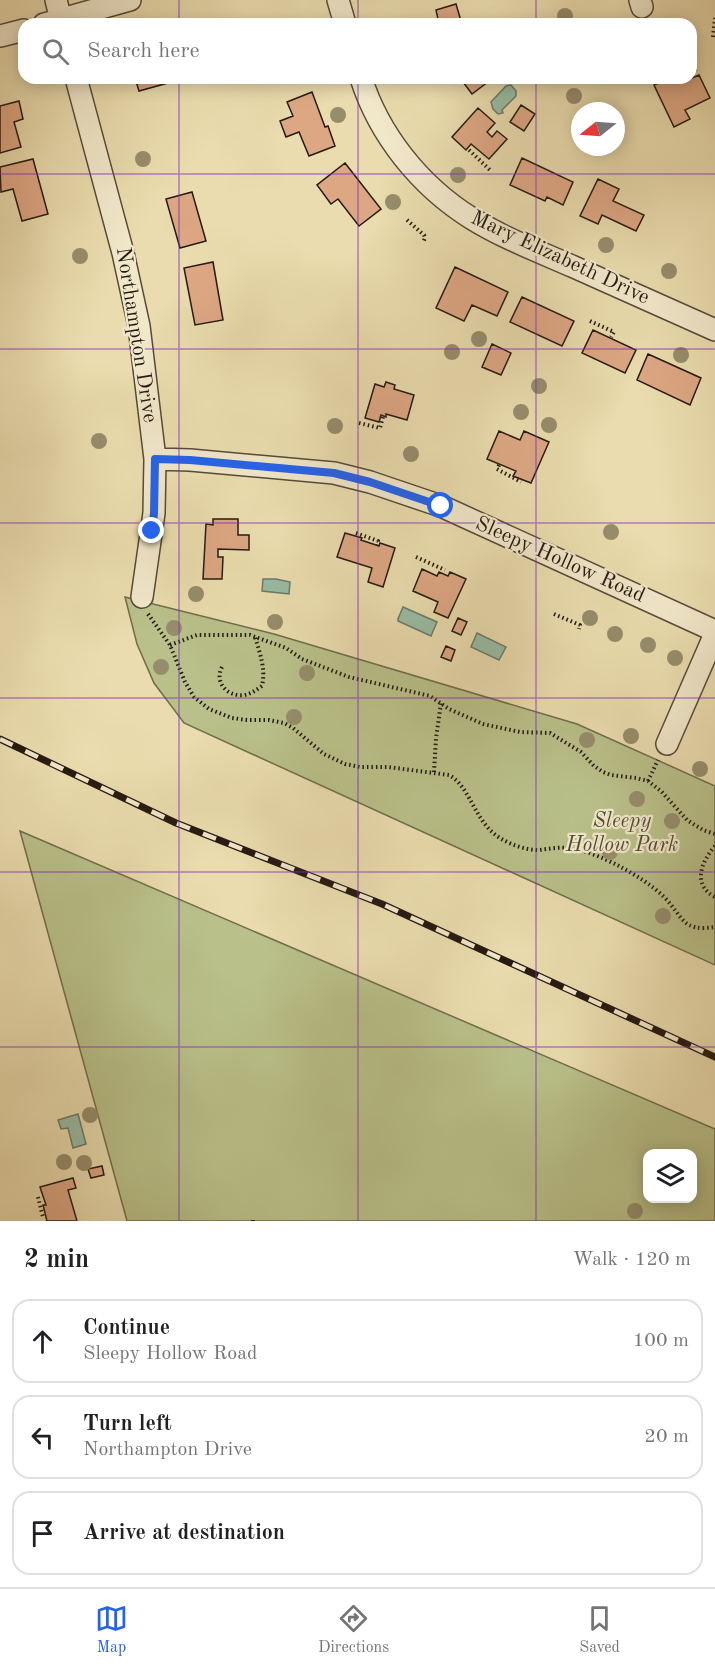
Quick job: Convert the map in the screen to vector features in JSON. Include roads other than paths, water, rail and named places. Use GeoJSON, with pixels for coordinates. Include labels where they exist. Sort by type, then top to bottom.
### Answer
{"type":"FeatureCollection","features":[{"type":"Feature","properties":{"kind":"street"},"geometry":{"type":"LineString","coordinates":[[56,17],[130,0]]}},
{"type":"Feature","properties":{"kind":"street"},"geometry":{"type":"LineString","coordinates":[[338,0],[343,18]]}},
{"type":"Feature","properties":{"kind":"street"},"geometry":{"type":"LineString","coordinates":[[0,36],[18,32]]}},
{"type":"Feature","properties":{"kind":"street","name":"Northampton Drive"},"geometry":{"type":"LineString","coordinates":[[78,84],[132,289],[139,326],[155,459],[154,513],[142,597]]}},
{"type":"Feature","properties":{"kind":"street","name":"Mary Elizabeth Drive"},"geometry":{"type":"LineString","coordinates":[[363,84],[370,102],[390,139],[416,172],[456,208],[500,233],[715,330]]}},
{"type":"Feature","properties":{"kind":"street","name":"Sleepy Hollow Road"},"geometry":{"type":"LineString","coordinates":[[155,459],[334,473],[370,482],[441,506],[715,632]]}},
{"type":"Feature","properties":{"kind":"street"},"geometry":{"type":"LineString","coordinates":[[667,744],[715,632]]}},
{"type":"Feature","properties":{"kind":"railway"},"geometry":{"type":"LineString","coordinates":[[0,739],[176,823],[382,904],[715,1057]]}},
{"type":"Feature","properties":{"kind":"park label","name":"Sleepy Hollow Park"},"geometry":{"type":"Point","coordinates":[622,833]}}]}
